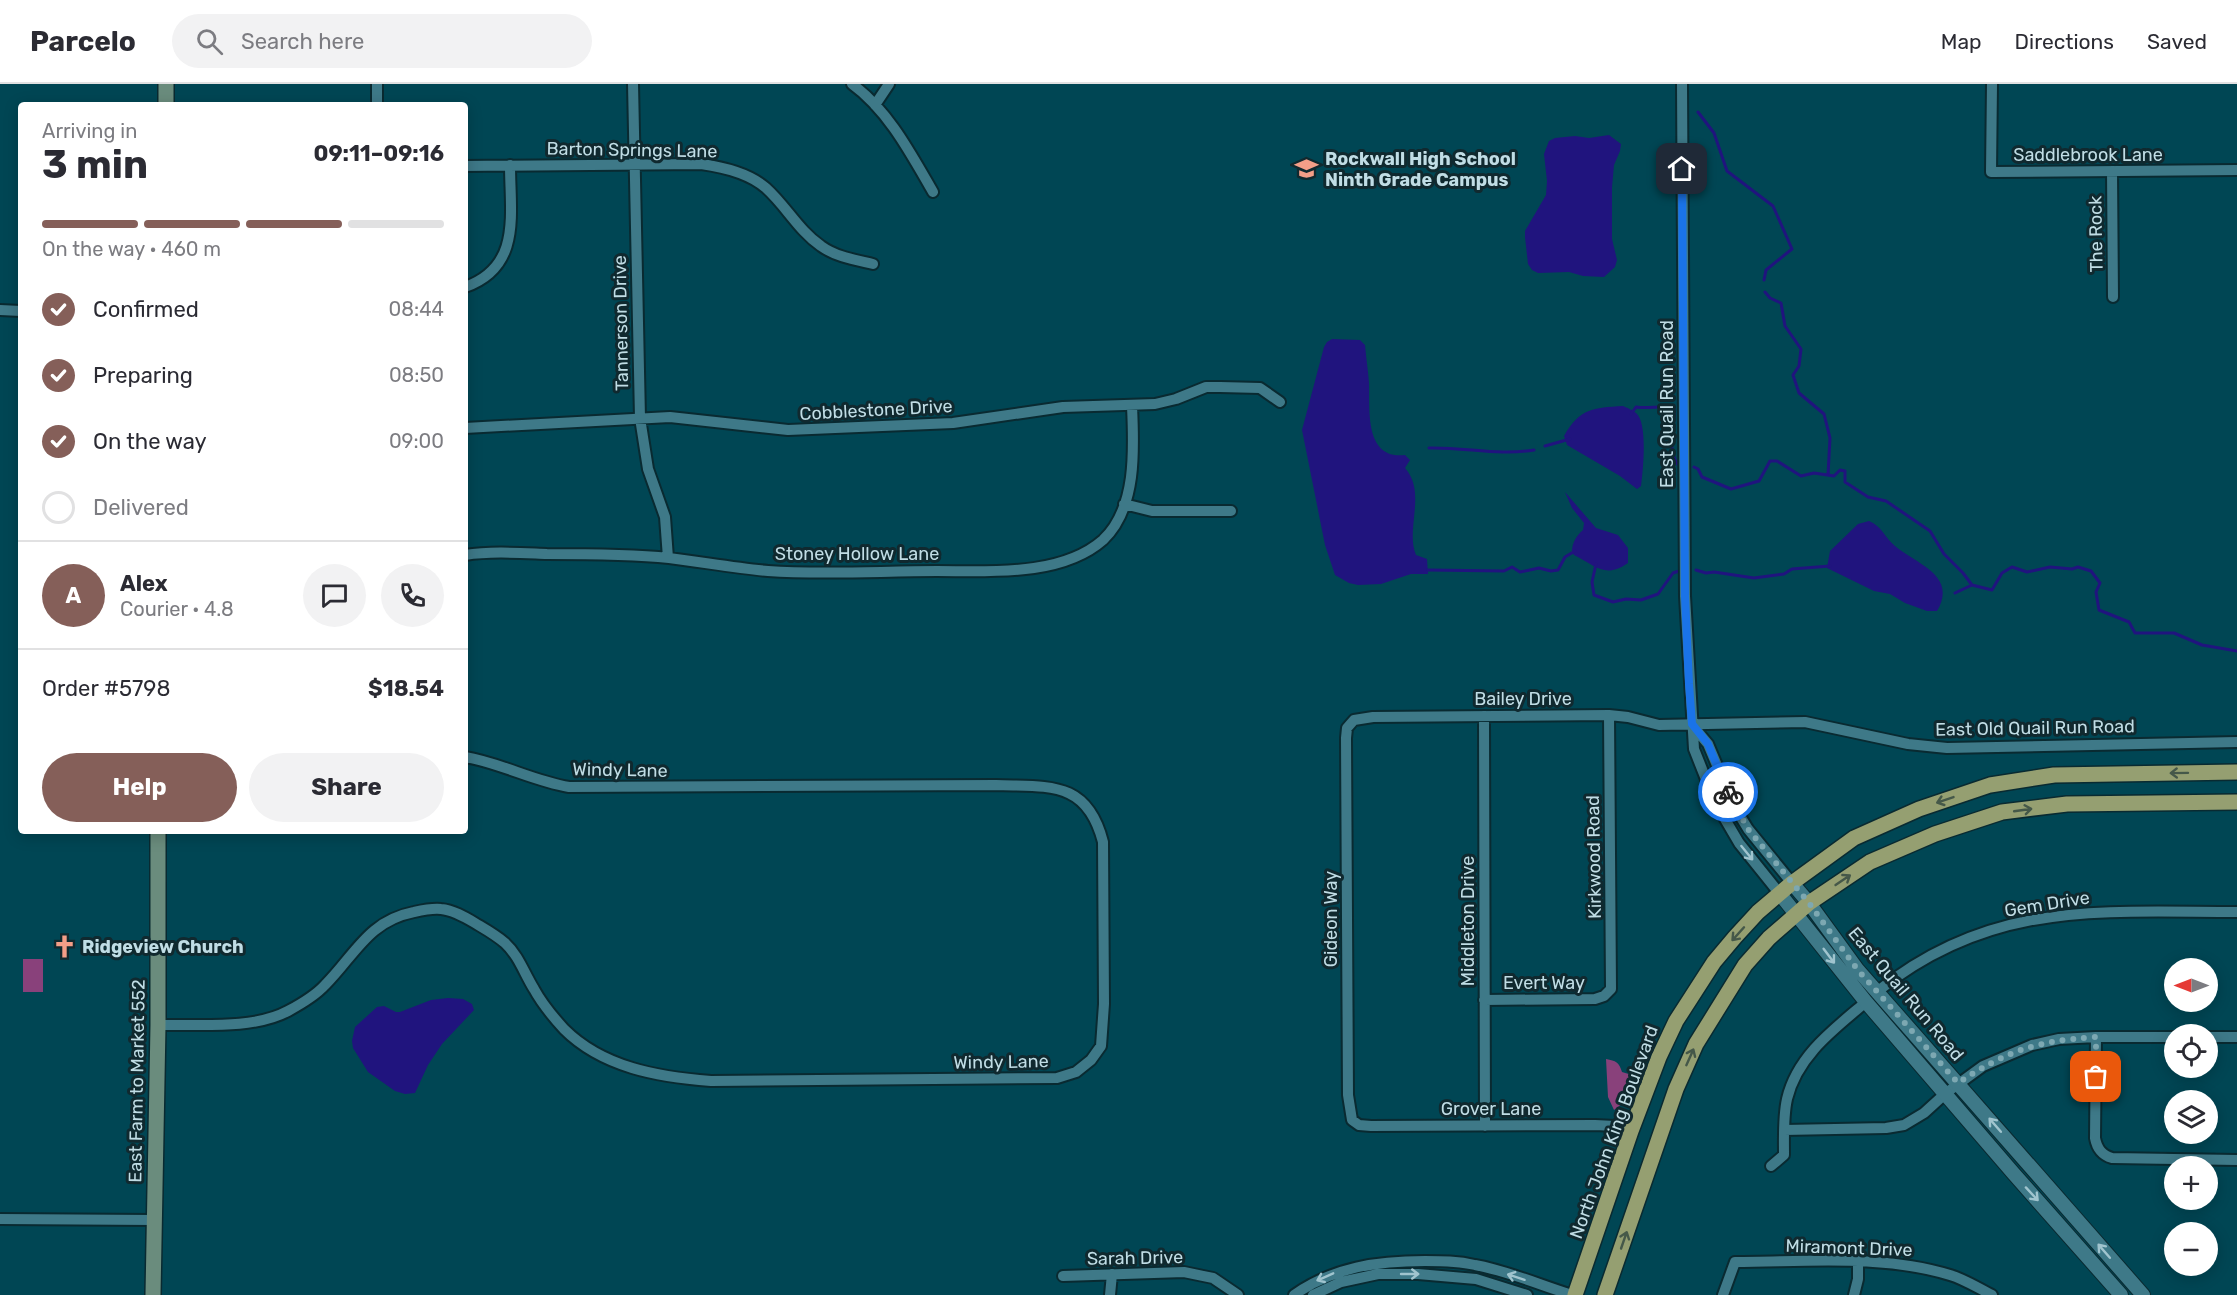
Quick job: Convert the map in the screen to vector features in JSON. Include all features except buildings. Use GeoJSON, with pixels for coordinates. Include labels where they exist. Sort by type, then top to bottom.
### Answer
{"type":"FeatureCollection","features":[{"type":"Feature","properties":{"kind":"main road"},"geometry":{"type":"LineString","coordinates":[[166,84],[166,102]]}},
{"type":"Feature","properties":{"kind":"main road","name":"North John King Boulevard"},"geometry":{"type":"LineString","coordinates":[[1574,1295],[1631,1131],[1659,1057],[1676,1021],[1697,987],[1735,937],[1758,912],[1792,883],[1854,838],[1919,809],[1990,784],[2054,776],[2237,772]]}},
{"type":"Feature","properties":{"kind":"main road"},"geometry":{"type":"LineString","coordinates":[[1605,1295],[1676,1089],[1696,1044],[1745,965],[1796,913],[1870,862],[1935,834],[2002,812],[2067,804],[2237,802]]}},
{"type":"Feature","properties":{"kind":"main road","name":"East Farm to Market 552"},"geometry":{"type":"LineString","coordinates":[[153,1295],[158,1025],[158,834]]}},
{"type":"Feature","properties":{"kind":"street"},"geometry":{"type":"LineString","coordinates":[[377,84],[377,102]]}},
{"type":"Feature","properties":{"kind":"street","name":"Tannerson Drive"},"geometry":{"type":"LineString","coordinates":[[633,84],[640,418],[648,469],[665,517],[668,558]]}},
{"type":"Feature","properties":{"kind":"street"},"geometry":{"type":"LineString","coordinates":[[852,84],[875,105],[899,136],[933,192]]}},
{"type":"Feature","properties":{"kind":"street"},"geometry":{"type":"LineString","coordinates":[[875,105],[890,84]]}},
{"type":"Feature","properties":{"kind":"street","name":"East Quail Run Road"},"geometry":{"type":"LineString","coordinates":[[1682,84],[1685,596],[1694,749],[1703,776],[1714,802],[1738,843],[1866,1002],[2121,1295]]}},
{"type":"Feature","properties":{"kind":"street","name":"Saddlebrook Lane"},"geometry":{"type":"LineString","coordinates":[[1992,84],[1991,172],[2237,170]]}},
{"type":"Feature","properties":{"kind":"street","name":"Barton Springs Lane"},"geometry":{"type":"LineString","coordinates":[[468,166],[701,164],[724,168],[765,188],[822,247],[841,256],[873,264]]}},
{"type":"Feature","properties":{"kind":"street"},"geometry":{"type":"LineString","coordinates":[[468,286],[490,275],[506,254],[509,235],[510,165]]}},
{"type":"Feature","properties":{"kind":"street","name":"The Rock"},"geometry":{"type":"LineString","coordinates":[[2112,171],[2114,297]]}},
{"type":"Feature","properties":{"kind":"street"},"geometry":{"type":"LineString","coordinates":[[0,310],[18,310]]}},
{"type":"Feature","properties":{"kind":"street","name":"Cobblestone Drive"},"geometry":{"type":"LineString","coordinates":[[468,428],[670,417],[788,430],[953,423],[1063,407],[1132,406],[1176,399],[1206,387],[1260,388],[1280,402]]}},
{"type":"Feature","properties":{"kind":"street","name":"Stoney Hollow Lane"},"geometry":{"type":"LineString","coordinates":[[468,555],[538,554],[668,558],[772,571],[1019,570],[1071,560],[1102,540],[1121,516],[1134,449],[1132,406]]}},
{"type":"Feature","properties":{"kind":"street"},"geometry":{"type":"LineString","coordinates":[[1124,504],[1152,511],[1231,511]]}},
{"type":"Feature","properties":{"kind":"street","name":"Bailey Drive"},"geometry":{"type":"LineString","coordinates":[[1354,720],[1363,717],[1609,715],[1659,725],[1692,724]]}},
{"type":"Feature","properties":{"kind":"street","name":"Kirkwood Road"},"geometry":{"type":"LineString","coordinates":[[1604,996],[1611,989],[1612,978],[1609,715]]}},
{"type":"Feature","properties":{"kind":"street","name":"Middleton Drive"},"geometry":{"type":"LineString","coordinates":[[1484,716],[1485,1126]]}},
{"type":"Feature","properties":{"kind":"street","name":"Gideon Way"},"geometry":{"type":"LineString","coordinates":[[1352,1120],[1348,1095],[1346,738],[1347,728],[1354,720]]}},
{"type":"Feature","properties":{"kind":"street","name":"East Old Quail Run Road"},"geometry":{"type":"LineString","coordinates":[[1692,724],[1805,722],[1908,744],[1947,748],[2237,742]]}},
{"type":"Feature","properties":{"kind":"street","name":"East Quail Run Road"},"geometry":{"type":"LineString","coordinates":[[1692,724],[1708,744],[1734,806],[1748,829],[1809,903],[1857,969],[2143,1295]]}},
{"type":"Feature","properties":{"kind":"street","name":"Windy Lane"},"geometry":{"type":"LineString","coordinates":[[158,1025],[231,1024],[260,1021],[282,1014],[309,999],[325,985],[367,935],[383,923],[410,913],[441,909],[469,919],[506,944],[521,963],[534,990],[565,1029],[608,1058],[639,1071],[669,1078],[711,1081],[1057,1078],[1076,1072],[1091,1060],[1101,1046],[1104,1004],[1103,842],[1099,825],[1092,812],[1082,801],[1066,791],[996,785],[569,787],[468,758]]}},
{"type":"Feature","properties":{"kind":"street","name":"Gem Drive"},"geometry":{"type":"LineString","coordinates":[[1878,991],[1920,960],[1951,944],[2020,921],[2093,912],[2237,912]]}},
{"type":"Feature","properties":{"kind":"street","name":"Evert Way"},"geometry":{"type":"LineString","coordinates":[[1484,1000],[1595,999],[1604,996]]}},
{"type":"Feature","properties":{"kind":"street"},"geometry":{"type":"LineString","coordinates":[[1771,1166],[1784,1155],[1787,1100],[1793,1080],[1809,1053],[1824,1037],[1866,1002]]}},
{"type":"Feature","properties":{"kind":"street"},"geometry":{"type":"LineString","coordinates":[[2096,1037],[2096,1145],[2104,1156],[2237,1160]]}},
{"type":"Feature","properties":{"kind":"street"},"geometry":{"type":"LineString","coordinates":[[1784,1130],[1886,1128],[1904,1125],[1924,1113],[1958,1083],[1983,1066],[2032,1045],[2059,1039],[2164,1037]]}},
{"type":"Feature","properties":{"kind":"street"},"geometry":{"type":"LineString","coordinates":[[2218,1037],[2237,1037]]}},
{"type":"Feature","properties":{"kind":"street","name":"Grover Lane"},"geometry":{"type":"LineString","coordinates":[[1352,1120],[1359,1125],[1371,1126],[1595,1125],[1615,1126],[1631,1131]]}},
{"type":"Feature","properties":{"kind":"street"},"geometry":{"type":"LineString","coordinates":[[0,1219],[154,1220]]}},
{"type":"Feature","properties":{"kind":"street"},"geometry":{"type":"LineString","coordinates":[[1294,1295],[1328,1275],[1365,1265],[1383,1262],[1446,1261],[1478,1265],[1574,1295]]}},
{"type":"Feature","properties":{"kind":"street","name":"Miramont Drive"},"geometry":{"type":"LineString","coordinates":[[1723,1295],[1735,1262],[1858,1262],[1910,1265],[1952,1275],[1991,1295]]}},
{"type":"Feature","properties":{"kind":"street"},"geometry":{"type":"LineString","coordinates":[[1854,1295],[1858,1279],[1858,1262]]}},
{"type":"Feature","properties":{"kind":"street","name":"Sarah Drive"},"geometry":{"type":"LineString","coordinates":[[1063,1276],[1184,1272],[1213,1278],[1238,1295]]}},
{"type":"Feature","properties":{"kind":"street"},"geometry":{"type":"LineString","coordinates":[[1110,1295],[1112,1274]]}},
{"type":"Feature","properties":{"kind":"street"},"geometry":{"type":"LineString","coordinates":[[1313,1295],[1341,1282],[1378,1274],[1476,1279],[1527,1295]]}},
{"type":"Feature","properties":{"kind":"shaded area"},"geometry":{"type":"Polygon","coordinates":[[[1609,135],[1621,144],[1614,165],[1612,187],[1612,239],[1617,260],[1615,267],[1604,277],[1583,276],[1569,272],[1538,273],[1532,270],[1528,264],[1525,231],[1546,195],[1544,154],[1549,141],[1555,138],[1575,136],[1589,138],[1609,135]]]}},
{"type":"Feature","properties":{"kind":"shaded area"},"geometry":{"type":"Polygon","coordinates":[[[1332,339],[1360,340],[1365,345],[1372,431],[1382,450],[1405,455],[1410,460],[1405,468],[1414,488],[1413,545],[1416,555],[1427,559],[1428,574],[1411,574],[1381,584],[1358,585],[1335,575],[1325,545],[1302,430],[1324,347],[1332,339]]]}},
{"type":"Feature","properties":{"kind":"shaded area"},"geometry":{"type":"Polygon","coordinates":[[[1623,406],[1636,413],[1642,426],[1643,469],[1641,486],[1637,489],[1620,476],[1567,445],[1564,436],[1576,420],[1588,411],[1623,406]]]}},
{"type":"Feature","properties":{"kind":"shaded area"},"geometry":{"type":"Polygon","coordinates":[[[1565,492],[1596,528],[1618,535],[1628,548],[1628,563],[1620,568],[1607,570],[1595,567],[1574,555],[1572,552],[1574,543],[1583,530],[1584,523],[1572,508],[1565,492]]]}},
{"type":"Feature","properties":{"kind":"shaded area"},"geometry":{"type":"Polygon","coordinates":[[[1869,521],[1877,526],[1895,546],[1923,565],[1938,579],[1942,588],[1942,599],[1937,611],[1927,611],[1905,603],[1890,594],[1874,591],[1827,568],[1830,551],[1858,524],[1869,521]]]}},
{"type":"Feature","properties":{"kind":"shaded area"},"geometry":{"type":"Polygon","coordinates":[[[23,959],[43,959],[43,992],[23,992],[23,959]]]}},
{"type":"Feature","properties":{"kind":"shaded area"},"geometry":{"type":"Polygon","coordinates":[[[463,999],[472,1004],[474,1010],[442,1044],[428,1065],[415,1093],[405,1094],[395,1091],[368,1072],[353,1048],[355,1027],[377,1007],[384,1006],[400,1012],[431,1000],[463,999]]]}},
{"type":"Feature","properties":{"kind":"shaded area"},"geometry":{"type":"Polygon","coordinates":[[[1606,1059],[1617,1062],[1622,1072],[1632,1075],[1622,1104],[1614,1110],[1608,1097],[1606,1059]]]}},
{"type":"Feature","properties":{"kind":"waterway"},"geometry":{"type":"LineString","coordinates":[[1698,112],[1714,133],[1727,171],[1773,206],[1792,249],[1766,270],[1764,280]]}},
{"type":"Feature","properties":{"kind":"waterway"},"geometry":{"type":"LineString","coordinates":[[1765,292],[1770,298],[1781,303],[1785,326],[1801,349],[1799,366],[1793,375],[1799,393],[1824,414],[1830,438],[1828,475]]}},
{"type":"Feature","properties":{"kind":"waterway"},"geometry":{"type":"LineString","coordinates":[[1631,414],[1636,407],[1674,408],[1672,445],[1679,466]]}},
{"type":"Feature","properties":{"kind":"waterway"},"geometry":{"type":"LineString","coordinates":[[1545,446],[1570,439]]}},
{"type":"Feature","properties":{"kind":"waterway"},"geometry":{"type":"LineString","coordinates":[[1429,448],[1495,452],[1534,450]]}},
{"type":"Feature","properties":{"kind":"waterway"},"geometry":{"type":"LineString","coordinates":[[1694,467],[1698,469],[1702,477],[1731,489],[1759,481],[1770,461],[1777,461],[1801,476],[1814,473],[1834,476],[1840,470],[1845,471],[1845,482],[1868,497],[1886,501],[1930,531],[1944,554],[1972,585],[1992,590],[2002,573],[2012,567],[2027,572],[2050,567],[2072,569],[2078,567],[2091,571],[2100,583],[2096,592],[2099,610],[2129,622],[2135,633],[2174,633],[2202,645],[2237,651]]}},
{"type":"Feature","properties":{"kind":"waterway"},"geometry":{"type":"LineString","coordinates":[[1428,570],[1504,571],[1512,567],[1520,572],[1539,568],[1551,571],[1558,570],[1565,557],[1575,551]]}},
{"type":"Feature","properties":{"kind":"waterway"},"geometry":{"type":"LineString","coordinates":[[1596,564],[1592,582],[1594,595],[1613,602],[1626,599],[1641,600],[1658,594],[1673,573],[1679,571]]}},
{"type":"Feature","properties":{"kind":"waterway"},"geometry":{"type":"LineString","coordinates":[[1696,570],[1754,578],[1784,574],[1792,569],[1830,566]]}},
{"type":"Feature","properties":{"kind":"waterway"},"geometry":{"type":"LineString","coordinates":[[1955,593],[1972,585]]}},
{"type":"Feature","properties":{"kind":"way so far"},"geometry":{"type":"LineString","coordinates":[[1728,792],[1748,829],[1809,903],[1857,969],[1958,1083],[1983,1066],[2032,1045],[2059,1039],[2096,1037],[2096,1077]]}},
{"type":"Feature","properties":{"kind":"place","name":"Rockwall High School Ninth Grade Campus"},"geometry":{"type":"Point","coordinates":[1307,169]}},
{"type":"Feature","properties":{"kind":"place","name":"Ridgeview Church"},"geometry":{"type":"Point","coordinates":[64,947]}},
{"type":"Feature","properties":{"kind":"route"},"geometry":{"type":"LineString","coordinates":[[1682,169],[1686,465],[1685,596],[1689,684],[1692,724],[1708,744],[1728,792]]}}]}
